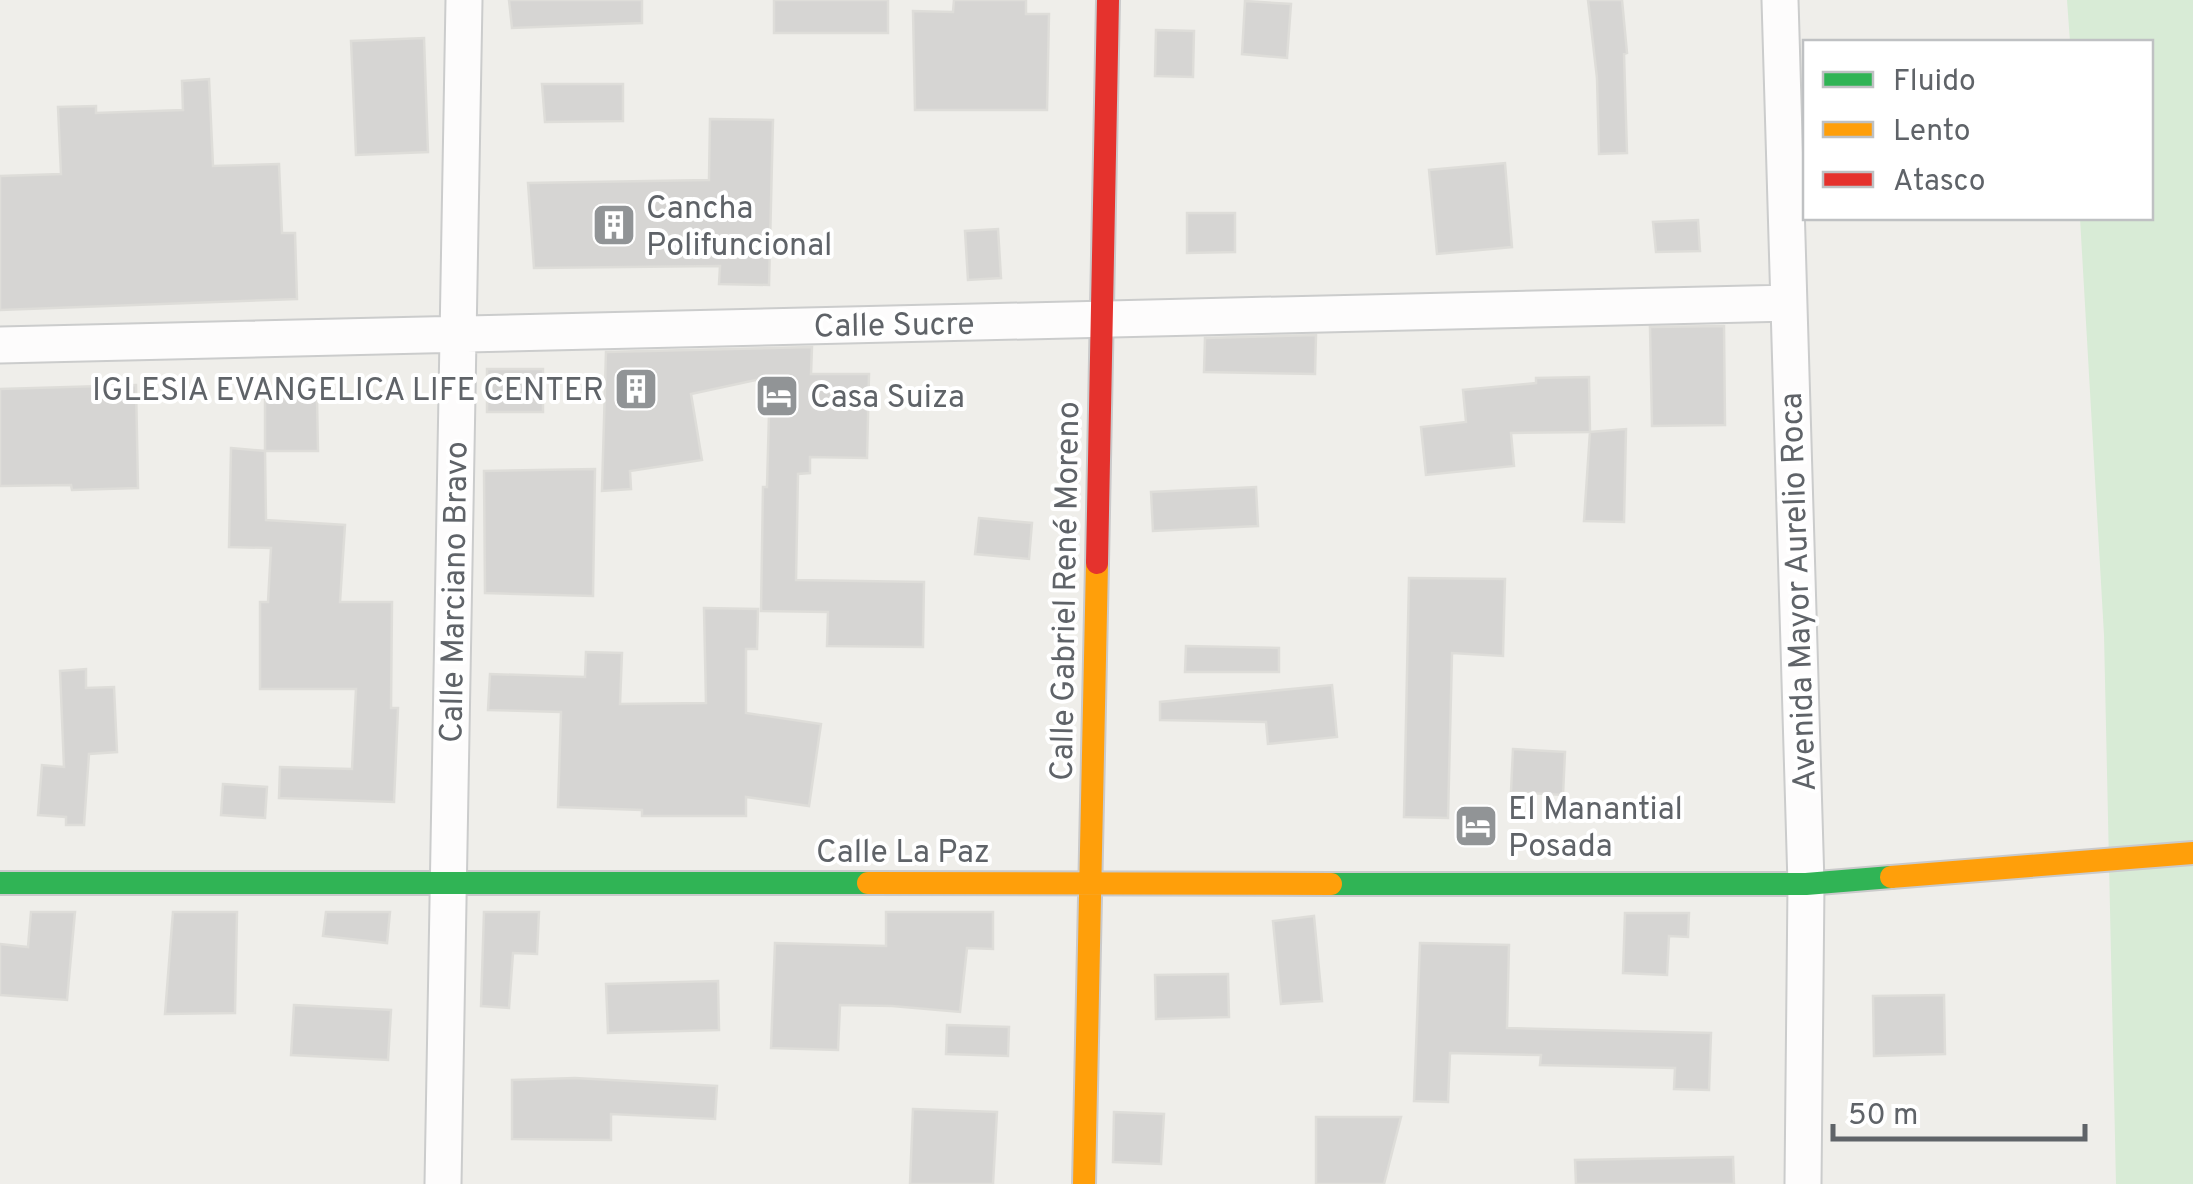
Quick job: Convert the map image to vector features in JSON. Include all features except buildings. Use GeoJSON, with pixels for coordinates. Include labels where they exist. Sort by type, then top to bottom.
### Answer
{"type":"FeatureCollection","features":[{"type":"Feature","properties":{"kind":"street","name":"Calle Marciano Bravo"},"geometry":{"type":"LineString","coordinates":[[443,1184],[464,0]]}},
{"type":"Feature","properties":{"kind":"street","name":"Calle Gabriel René Moreno"},"geometry":{"type":"LineString","coordinates":[[1084,1184],[1108,0]]}},
{"type":"Feature","properties":{"kind":"street","name":"Avenida Mayor Aurelio Roca"},"geometry":{"type":"LineString","coordinates":[[1780,0],[1806,884],[1802,1184]]}},
{"type":"Feature","properties":{"kind":"street","name":"Calle Sucre"},"geometry":{"type":"LineString","coordinates":[[0,345],[1788,303]]}},
{"type":"Feature","properties":{"kind":"street","name":"Calle La Paz"},"geometry":{"type":"LineString","coordinates":[[0,882],[1806,884],[2193,853]]}},
{"type":"Feature","properties":{"kind":"green space"},"geometry":{"type":"Polygon","coordinates":[[[2067,0],[2193,0],[2193,1184],[2116,1184],[2104,635],[2080,220],[2153,220],[2153,40],[2070,40],[2067,0]]]}},
{"type":"Feature","properties":{"kind":"traffic: fast"},"geometry":{"type":"LineString","coordinates":[[1331,884],[1806,884],[1891,877]]}},
{"type":"Feature","properties":{"kind":"traffic: fast"},"geometry":{"type":"LineString","coordinates":[[0,883],[868,883]]}},
{"type":"Feature","properties":{"kind":"traffic: slow"},"geometry":{"type":"LineString","coordinates":[[1084,1184],[1097,563]]}},
{"type":"Feature","properties":{"kind":"traffic: slow"},"geometry":{"type":"LineString","coordinates":[[1891,877],[2193,853]]}},
{"type":"Feature","properties":{"kind":"traffic: slow"},"geometry":{"type":"LineString","coordinates":[[868,883],[1331,884]]}},
{"type":"Feature","properties":{"kind":"traffic: jam"},"geometry":{"type":"LineString","coordinates":[[1097,563],[1108,0]]}},
{"type":"Feature","properties":{"kind":"place","name":"Cancha Polifuncional"},"geometry":{"type":"Point","coordinates":[614,225]}},
{"type":"Feature","properties":{"kind":"place","name":"IGLESIA EVANGELICA LIFE CENTER"},"geometry":{"type":"Point","coordinates":[636,389]}},
{"type":"Feature","properties":{"kind":"place","name":"Casa Suiza"},"geometry":{"type":"Point","coordinates":[777,396]}},
{"type":"Feature","properties":{"kind":"place","name":"El Manantial Posada"},"geometry":{"type":"Point","coordinates":[1476,826]}}]}
